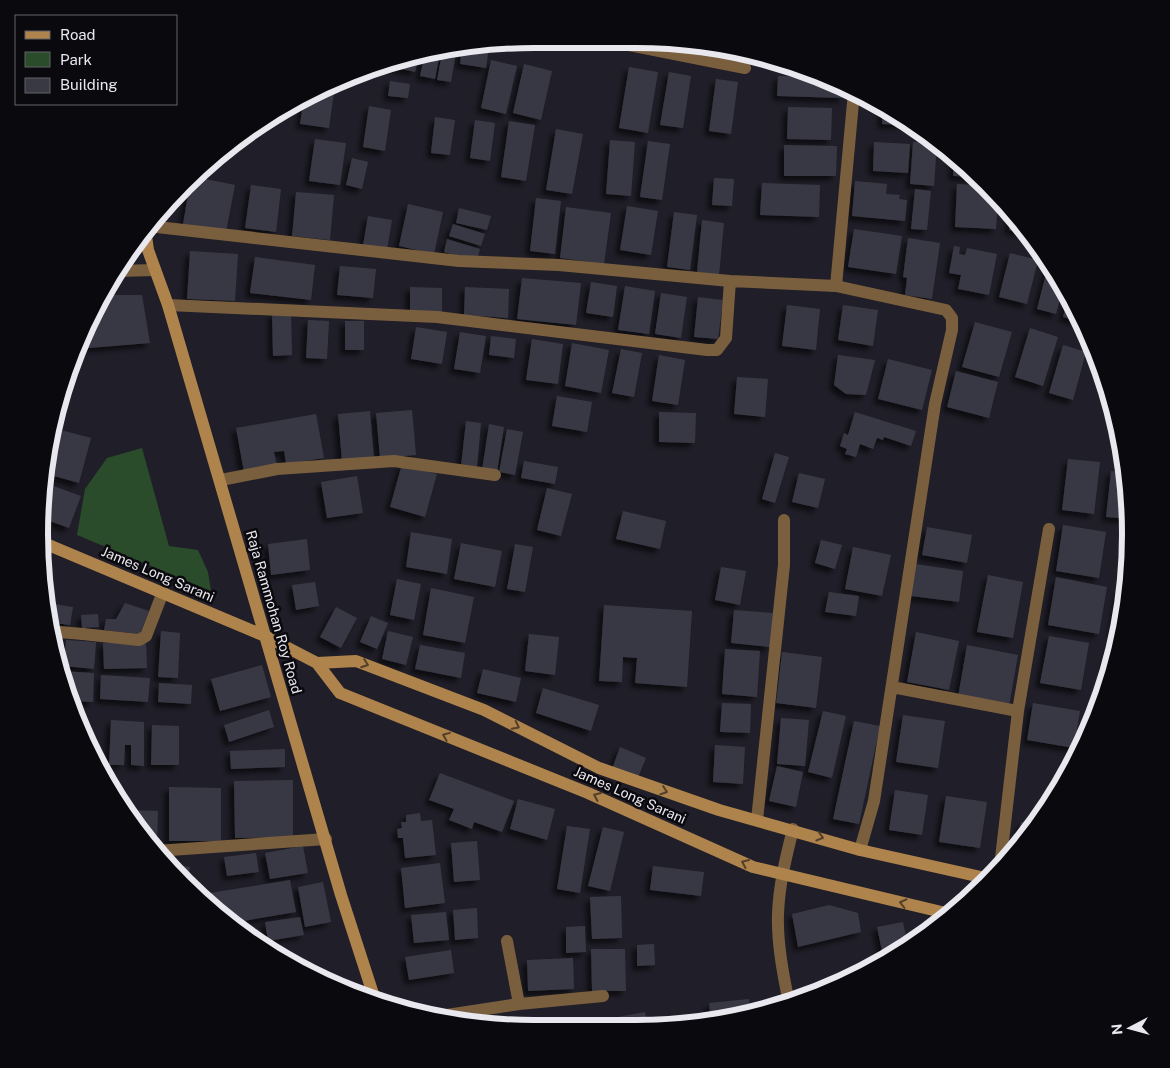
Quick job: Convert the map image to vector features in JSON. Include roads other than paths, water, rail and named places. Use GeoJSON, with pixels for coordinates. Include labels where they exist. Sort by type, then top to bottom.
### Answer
{"type":"FeatureCollection","features":[{"type":"Feature","properties":{"kind":"main road","name":"Raja Rammohan Roy Road"},"geometry":{"type":"LineString","coordinates":[[147,240],[148,250],[168,306],[221,480],[265,636],[373,993]]}},
{"type":"Feature","properties":{"kind":"main road","name":"James Long Sarani"},"geometry":{"type":"LineString","coordinates":[[48,544],[265,636],[317,663],[340,693],[588,793],[753,867],[942,912]]}},
{"type":"Feature","properties":{"kind":"main road"},"geometry":{"type":"LineString","coordinates":[[317,663],[356,661],[484,710],[598,768],[719,810],[793,829],[860,850],[981,877]]}},
{"type":"Feature","properties":{"kind":"street"},"geometry":{"type":"LineString","coordinates":[[645,48],[745,68]]}},
{"type":"Feature","properties":{"kind":"street"},"geometry":{"type":"LineString","coordinates":[[836,286],[853,99]]}},
{"type":"Feature","properties":{"kind":"street"},"geometry":{"type":"LineString","coordinates":[[157,227],[459,261],[559,265],[730,281],[836,286],[946,310],[952,318],[952,330],[935,404],[874,801],[860,850]]}},
{"type":"Feature","properties":{"kind":"street"},"geometry":{"type":"LineString","coordinates":[[125,271],[155,270]]}},
{"type":"Feature","properties":{"kind":"street"},"geometry":{"type":"LineString","coordinates":[[168,306],[437,318],[717,350],[726,338],[730,281]]}},
{"type":"Feature","properties":{"kind":"street"},"geometry":{"type":"LineString","coordinates":[[221,480],[277,469],[394,461],[495,475]]}},
{"type":"Feature","properties":{"kind":"street"},"geometry":{"type":"LineString","coordinates":[[757,820],[784,565],[784,520]]}},
{"type":"Feature","properties":{"kind":"street"},"geometry":{"type":"LineString","coordinates":[[1001,856],[1018,712],[1048,529]]}},
{"type":"Feature","properties":{"kind":"street"},"geometry":{"type":"LineString","coordinates":[[58,632],[139,640],[146,636],[163,592]]}},
{"type":"Feature","properties":{"kind":"street"},"geometry":{"type":"LineString","coordinates":[[892,687],[1018,712]]}},
{"type":"Feature","properties":{"kind":"street"},"geometry":{"type":"LineString","coordinates":[[788,996],[783,972],[778,915],[782,874],[793,829]]}},
{"type":"Feature","properties":{"kind":"street"},"geometry":{"type":"LineString","coordinates":[[164,850],[326,838]]}},
{"type":"Feature","properties":{"kind":"street"},"geometry":{"type":"LineString","coordinates":[[507,941],[519,1004]]}},
{"type":"Feature","properties":{"kind":"street"},"geometry":{"type":"LineString","coordinates":[[456,1014],[519,1004],[603,996]]}}]}
